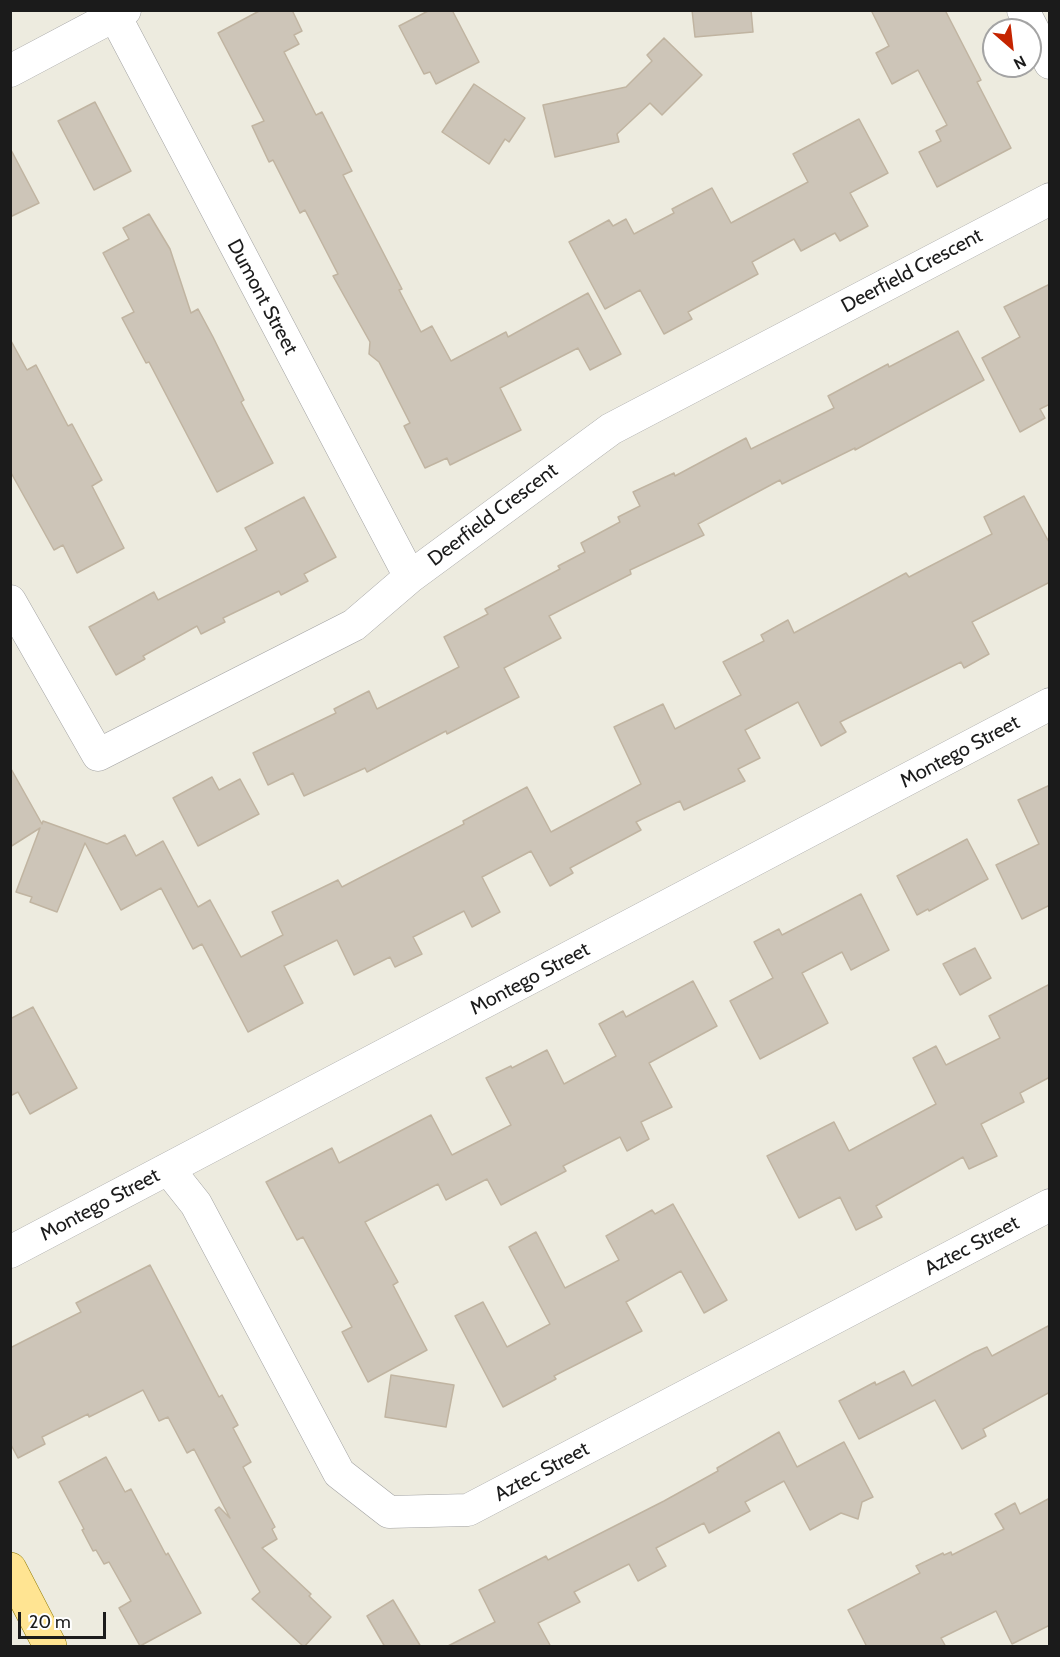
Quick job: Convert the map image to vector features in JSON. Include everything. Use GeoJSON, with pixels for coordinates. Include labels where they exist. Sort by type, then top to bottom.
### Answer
{"type":"FeatureCollection","features":[{"type":"Feature","properties":{"kind":"main road"},"geometry":{"type":"LineString","coordinates":[[10,1569],[50,1647]]}},
{"type":"Feature","properties":{"kind":"street"},"geometry":{"type":"LineString","coordinates":[[1023,10],[1050,63]]}},
{"type":"Feature","properties":{"kind":"street"},"geometry":{"type":"LineString","coordinates":[[10,72],[120,13]]}},
{"type":"Feature","properties":{"kind":"street","name":"Dumont Street"},"geometry":{"type":"LineString","coordinates":[[120,13],[410,577]]}},
{"type":"Feature","properties":{"kind":"street","name":"Deerfield Crescent"},"geometry":{"type":"LineString","coordinates":[[10,601],[98,755],[354,625],[410,577],[610,429],[1050,199]]}},
{"type":"Feature","properties":{"kind":"street","name":"Montego Street"},"geometry":{"type":"LineString","coordinates":[[10,1252],[1050,704]]}},
{"type":"Feature","properties":{"kind":"street","name":"Aztec Street"},"geometry":{"type":"LineString","coordinates":[[169,1170],[196,1204],[339,1473],[389,1512],[468,1510],[1050,1205]]}},
{"type":"Feature","properties":{"kind":"building"},"geometry":{"type":"Polygon","coordinates":[[[261,10],[292,10],[302,31],[294,35],[299,44],[284,52],[316,115],[322,112],[352,171],[343,175],[402,289],[399,290],[421,332],[432,326],[451,361],[506,332],[508,337],[588,293],[621,354],[590,370],[578,348],[500,388],[521,430],[450,465],[447,458],[425,468],[404,426],[410,423],[379,362],[369,354],[370,342],[333,276],[338,274],[305,210],[300,213],[273,160],[269,162],[252,126],[264,121],[218,33],[261,10]]]}},
{"type":"Feature","properties":{"kind":"building"},"geometry":{"type":"Polygon","coordinates":[[[430,10],[452,10],[479,62],[436,84],[430,72],[424,74],[399,26],[430,10]]]}},
{"type":"Feature","properties":{"kind":"building"},"geometry":{"type":"Polygon","coordinates":[[[692,10],[751,10],[753,32],[695,37],[692,10]]]}},
{"type":"Feature","properties":{"kind":"building"},"geometry":{"type":"Polygon","coordinates":[[[871,10],[945,10],[981,80],[977,82],[1011,148],[937,187],[919,152],[941,141],[936,131],[947,125],[918,70],[892,84],[876,53],[889,46],[871,10]]]}},
{"type":"Feature","properties":{"kind":"building"},"geometry":{"type":"Polygon","coordinates":[[[664,38],[702,75],[662,115],[650,103],[617,134],[619,142],[555,157],[543,105],[626,87],[652,61],[647,55],[664,38]]]}},
{"type":"Feature","properties":{"kind":"building"},"geometry":{"type":"Polygon","coordinates":[[[474,84],[525,118],[509,142],[505,139],[489,164],[442,132],[474,84]]]}},
{"type":"Feature","properties":{"kind":"building"},"geometry":{"type":"Polygon","coordinates":[[[95,102],[131,171],[94,190],[58,121],[95,102]]]}},
{"type":"Feature","properties":{"kind":"building"},"geometry":{"type":"Polygon","coordinates":[[[859,119],[888,173],[850,193],[868,226],[840,241],[835,233],[801,251],[794,239],[752,262],[758,274],[688,312],[692,319],[664,334],[640,290],[605,309],[569,242],[609,220],[613,226],[626,219],[634,234],[674,213],[672,209],[712,188],[731,223],[808,182],[793,154],[859,119]]]}},
{"type":"Feature","properties":{"kind":"building"},"geometry":{"type":"Polygon","coordinates":[[[10,148],[39,203],[10,217],[10,148]]]}},
{"type":"Feature","properties":{"kind":"building"},"geometry":{"type":"Polygon","coordinates":[[[149,214],[170,249],[191,313],[198,309],[244,400],[241,402],[273,463],[217,492],[149,362],[146,363],[122,318],[134,312],[103,253],[129,239],[123,228],[149,214]]]}},
{"type":"Feature","properties":{"kind":"building"},"geometry":{"type":"Polygon","coordinates":[[[1050,284],[1050,404],[1040,409],[1045,418],[1020,432],[982,358],[1020,337],[1004,307],[1050,284]]]}},
{"type":"Feature","properties":{"kind":"building"},"geometry":{"type":"Polygon","coordinates":[[[958,331],[984,380],[855,450],[855,448],[782,484],[780,480],[698,524],[704,535],[630,570],[631,574],[549,616],[561,638],[504,668],[519,697],[447,734],[446,731],[367,772],[365,768],[304,796],[293,773],[268,785],[253,753],[336,713],[334,709],[369,691],[377,709],[459,667],[444,637],[488,614],[485,609],[560,569],[558,566],[585,552],[581,543],[620,522],[618,517],[640,506],[633,492],[674,473],[675,476],[746,438],[751,449],[834,408],[828,396],[958,331]]]}},
{"type":"Feature","properties":{"kind":"building"},"geometry":{"type":"Polygon","coordinates":[[[10,339],[27,370],[36,365],[68,426],[72,424],[102,480],[92,486],[124,548],[77,573],[63,545],[54,550],[10,471],[10,339]]]}},
{"type":"Feature","properties":{"kind":"building"},"geometry":{"type":"Polygon","coordinates":[[[1024,496],[1050,544],[1050,582],[972,622],[989,654],[964,668],[961,662],[840,722],[846,732],[821,746],[798,702],[745,730],[760,758],[738,769],[745,781],[684,810],[680,801],[636,822],[641,830],[570,868],[573,873],[550,886],[531,851],[482,877],[500,912],[472,927],[464,911],[413,937],[422,954],[395,967],[390,957],[354,975],[337,940],[284,966],[303,1003],[248,1032],[202,944],[193,949],[161,888],[121,910],[85,843],[57,912],[30,902],[32,897],[16,892],[40,828],[10,847],[10,767],[42,824],[43,821],[107,844],[125,835],[136,856],[163,841],[198,907],[210,900],[241,957],[283,935],[272,912],[338,880],[342,887],[464,824],[463,821],[527,787],[551,832],[641,784],[614,727],[663,704],[675,729],[741,695],[723,662],[764,641],[761,635],[788,620],[794,633],[906,573],[909,577],[992,534],[984,517],[1024,496]]]}},
{"type":"Feature","properties":{"kind":"building"},"geometry":{"type":"Polygon","coordinates":[[[304,497],[336,557],[304,574],[308,581],[281,595],[279,591],[223,618],[225,622],[201,634],[197,626],[143,656],[145,659],[116,675],[89,627],[154,592],[158,600],[257,550],[245,528],[304,497]]]}},
{"type":"Feature","properties":{"kind":"building"},"geometry":{"type":"Polygon","coordinates":[[[212,777],[219,790],[240,779],[259,814],[198,846],[173,798],[212,777]]]}},
{"type":"Feature","properties":{"kind":"building"},"geometry":{"type":"Polygon","coordinates":[[[1050,785],[1050,905],[1022,919],[996,865],[1039,844],[1018,800],[1050,785]]]}},
{"type":"Feature","properties":{"kind":"building"},"geometry":{"type":"Polygon","coordinates":[[[967,839],[988,879],[929,911],[928,909],[917,915],[897,876],[967,839]]]}},
{"type":"Feature","properties":{"kind":"building"},"geometry":{"type":"Polygon","coordinates":[[[861,894],[889,950],[851,970],[842,952],[802,973],[828,1023],[760,1059],[730,1001],[773,978],[754,942],[779,929],[782,935],[861,894]]]}},
{"type":"Feature","properties":{"kind":"building"},"geometry":{"type":"Polygon","coordinates":[[[975,948],[991,978],[960,995],[943,964],[975,948]]]}},
{"type":"Feature","properties":{"kind":"building"},"geometry":{"type":"Polygon","coordinates":[[[693,981],[717,1026],[649,1063],[672,1107],[641,1122],[649,1139],[627,1151],[620,1137],[563,1166],[566,1171],[501,1205],[487,1179],[446,1200],[438,1184],[365,1222],[398,1282],[393,1285],[427,1350],[368,1382],[342,1332],[352,1327],[303,1237],[297,1240],[266,1182],[332,1148],[339,1163],[431,1115],[452,1155],[511,1125],[486,1078],[547,1050],[564,1084],[616,1056],[599,1024],[623,1011],[626,1017],[693,981]]]}},
{"type":"Feature","properties":{"kind":"building"},"geometry":{"type":"Polygon","coordinates":[[[1050,984],[1050,1077],[1020,1093],[1024,1102],[981,1124],[997,1156],[969,1169],[963,1157],[876,1206],[882,1217],[856,1230],[840,1197],[799,1218],[767,1156],[834,1122],[849,1151],[936,1104],[913,1058],[936,1046],[946,1065],[1000,1038],[989,1016],[1050,984]]]}},
{"type":"Feature","properties":{"kind":"building"},"geometry":{"type":"Polygon","coordinates":[[[33,1007],[77,1088],[30,1114],[18,1092],[10,1096],[10,1019],[33,1007]]]}},
{"type":"Feature","properties":{"kind":"building"},"geometry":{"type":"Polygon","coordinates":[[[673,1204],[727,1300],[704,1313],[681,1271],[626,1302],[642,1331],[554,1376],[556,1379],[503,1407],[455,1316],[483,1302],[507,1347],[550,1324],[509,1247],[536,1232],[565,1288],[619,1260],[606,1236],[652,1210],[655,1214],[673,1204]]]}},
{"type":"Feature","properties":{"kind":"building"},"geometry":{"type":"Polygon","coordinates":[[[150,1265],[219,1397],[222,1395],[238,1425],[233,1428],[251,1462],[243,1467],[275,1527],[272,1529],[277,1539],[262,1548],[311,1594],[309,1596],[331,1617],[304,1647],[252,1599],[260,1592],[215,1510],[219,1507],[230,1518],[194,1449],[187,1453],[168,1417],[159,1421],[143,1390],[42,1437],[45,1444],[18,1458],[10,1443],[10,1348],[81,1312],[76,1303],[150,1265]]]}},
{"type":"Feature","properties":{"kind":"building"},"geometry":{"type":"Polygon","coordinates":[[[1050,1325],[1050,1392],[983,1429],[986,1436],[962,1449],[935,1400],[859,1439],[839,1401],[875,1382],[876,1385],[904,1371],[912,1386],[975,1352],[987,1347],[992,1356],[1050,1325]]]}},
{"type":"Feature","properties":{"kind":"building"},"geometry":{"type":"Polygon","coordinates":[[[391,1375],[454,1385],[446,1427],[385,1417],[391,1375]]]}},
{"type":"Feature","properties":{"kind":"building"},"geometry":{"type":"Polygon","coordinates":[[[779,1432],[797,1467],[844,1442],[873,1497],[862,1502],[858,1519],[841,1513],[810,1530],[784,1481],[745,1502],[750,1511],[709,1533],[704,1523],[656,1548],[666,1566],[638,1581],[629,1564],[574,1592],[580,1602],[538,1623],[551,1647],[446,1647],[495,1622],[479,1590],[546,1556],[548,1560],[664,1501],[718,1471],[717,1468],[779,1432]]]}},
{"type":"Feature","properties":{"kind":"building"},"geometry":{"type":"Polygon","coordinates":[[[106,1457],[125,1492],[131,1489],[166,1555],[168,1553],[201,1613],[140,1646],[119,1608],[131,1601],[109,1562],[104,1564],[96,1550],[93,1551],[59,1482],[106,1457]]]}},
{"type":"Feature","properties":{"kind":"building"},"geometry":{"type":"Polygon","coordinates":[[[1050,1498],[1050,1625],[1012,1644],[996,1611],[941,1638],[946,1647],[867,1647],[848,1610],[920,1573],[916,1566],[943,1553],[944,1555],[951,1552],[952,1555],[1004,1529],[995,1514],[1015,1503],[1020,1514],[1050,1498]]]}},
{"type":"Feature","properties":{"kind":"building"},"geometry":{"type":"Polygon","coordinates":[[[393,1600],[421,1647],[385,1647],[367,1616],[393,1600]]]}}]}
